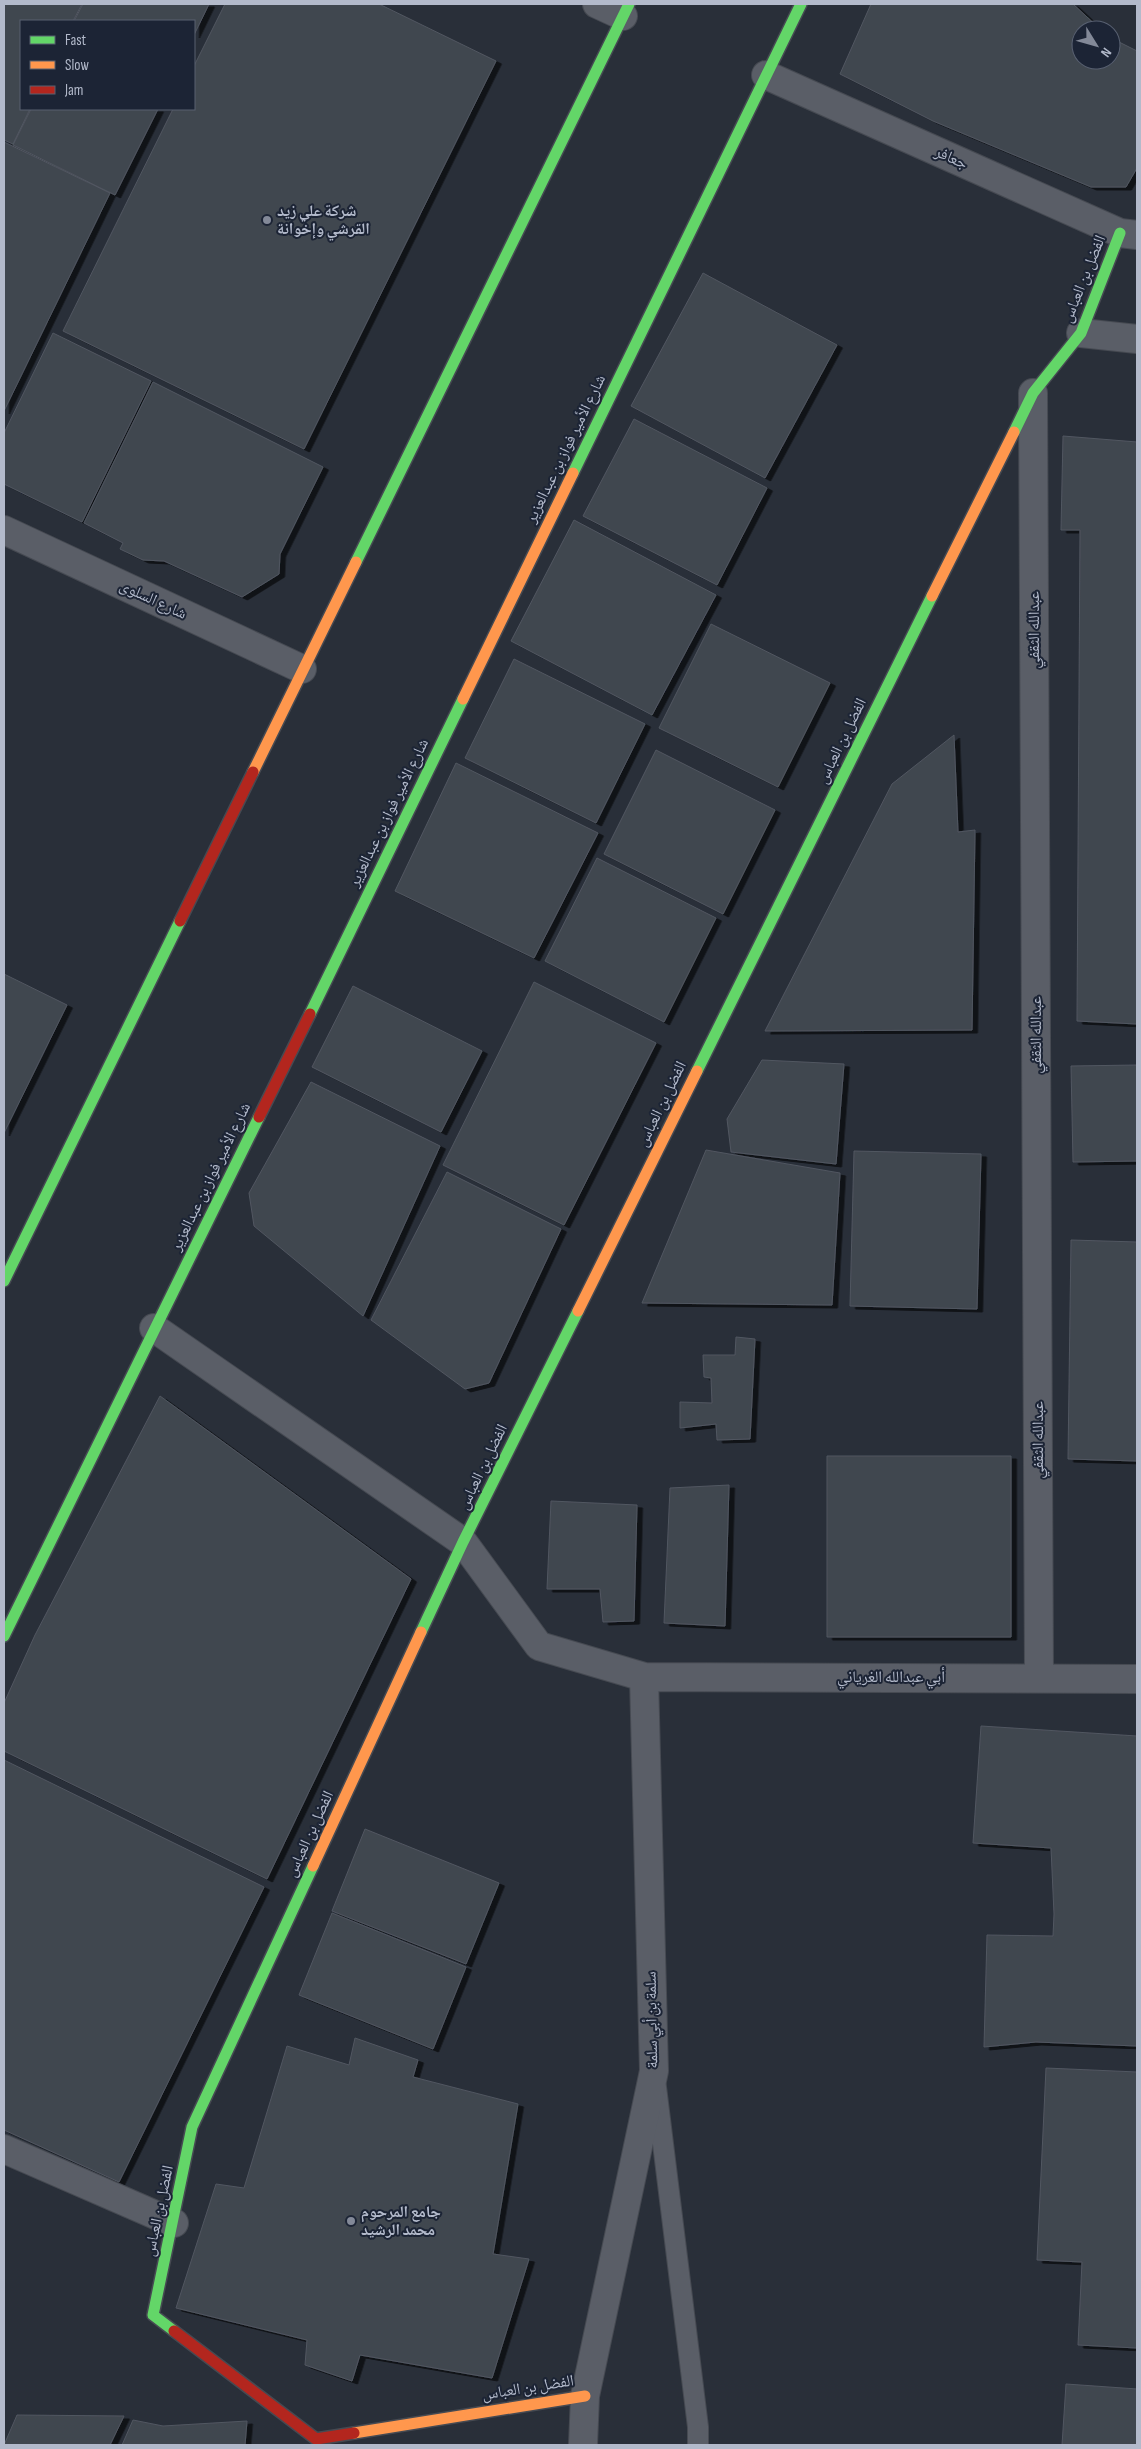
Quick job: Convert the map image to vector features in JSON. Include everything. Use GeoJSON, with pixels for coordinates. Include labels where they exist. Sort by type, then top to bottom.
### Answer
{"type":"FeatureCollection","features":[{"type":"Feature","properties":{"kind":"main road","name":"شارع الأمير فواز بن عبدالعزير"},"geometry":{"type":"LineString","coordinates":[[4,1636],[293,1048],[801,4]]}},
{"type":"Feature","properties":{"kind":"main road"},"geometry":{"type":"LineString","coordinates":[[4,1281],[626,10]]}},
{"type":"Feature","properties":{"kind":"main road","name":"الفضل بن العباس"},"geometry":{"type":"LineString","coordinates":[[585,2396],[316,2442],[152,2315],[174,2223],[192,2127],[463,1542],[1033,392],[1081,333],[1129,234]]}},
{"type":"Feature","properties":{"kind":"street"},"geometry":{"type":"LineString","coordinates":[[597,4],[626,10]]}},
{"type":"Feature","properties":{"kind":"street","name":"جعافر"},"geometry":{"type":"LineString","coordinates":[[766,75],[1129,234]]}},
{"type":"Feature","properties":{"kind":"street"},"geometry":{"type":"LineString","coordinates":[[1081,333],[1137,339]]}},
{"type":"Feature","properties":{"kind":"street","name":"عبدالله الثقفي"},"geometry":{"type":"LineString","coordinates":[[1033,392],[1039,1678]]}},
{"type":"Feature","properties":{"kind":"street","name":"شارع السلوى"},"geometry":{"type":"LineString","coordinates":[[4,530],[302,669]]}},
{"type":"Feature","properties":{"kind":"street","name":"أبي عبدالله الغرياني"},"geometry":{"type":"LineString","coordinates":[[154,1328],[463,1542],[539,1646],[644,1677],[1137,1679]]}},
{"type":"Feature","properties":{"kind":"street","name":"سلمة بن أبي سلمة"},"geometry":{"type":"LineString","coordinates":[[584,2445],[585,2396],[654,2071],[644,1677]]}},
{"type":"Feature","properties":{"kind":"street"},"geometry":{"type":"LineString","coordinates":[[4,2149],[174,2223]]}},
{"type":"Feature","properties":{"kind":"lane"},"geometry":{"type":"LineString","coordinates":[[654,2071],[698,2427],[698,2445]]}},
{"type":"Feature","properties":{"kind":"building"},"geometry":{"type":"Polygon","coordinates":[[[4,4],[82,4],[74,20],[20,20],[20,110],[30,110],[13,144],[4,140],[4,4]]]}},
{"type":"Feature","properties":{"kind":"building"},"geometry":{"type":"Polygon","coordinates":[[[83,4],[209,4],[195,33],[195,20],[75,20],[83,4]]]}},
{"type":"Feature","properties":{"kind":"building","name":"شركة علي زيد القرشي وإخوانة"},"geometry":{"type":"Polygon","coordinates":[[[225,4],[379,4],[496,61],[304,449],[63,331],[173,110],[195,110],[195,64],[225,4]]]}},
{"type":"Feature","properties":{"kind":"building"},"geometry":{"type":"Polygon","coordinates":[[[871,4],[1073,4],[1090,20],[1071,20],[1071,70],[1121,70],[1121,43],[1137,51],[1137,168],[1126,187],[1091,187],[933,121],[840,74],[871,4]]]}},
{"type":"Feature","properties":{"kind":"building"},"geometry":{"type":"Polygon","coordinates":[[[30,110],[158,110],[115,195],[13,145],[30,110]]]}},
{"type":"Feature","properties":{"kind":"building"},"geometry":{"type":"Polygon","coordinates":[[[4,142],[110,193],[4,411],[4,142]]]}},
{"type":"Feature","properties":{"kind":"building"},"geometry":{"type":"Polygon","coordinates":[[[703,273],[837,345],[765,478],[631,406],[703,273]]]}},
{"type":"Feature","properties":{"kind":"building"},"geometry":{"type":"Polygon","coordinates":[[[53,333],[151,381],[82,522],[4,484],[4,433],[53,333]]]}},
{"type":"Feature","properties":{"kind":"building"},"geometry":{"type":"Polygon","coordinates":[[[153,382],[323,467],[280,554],[279,574],[242,597],[164,561],[143,560],[120,549],[123,543],[84,523],[153,382]]]}},
{"type":"Feature","properties":{"kind":"building"},"geometry":{"type":"Polygon","coordinates":[[[634,419],[767,488],[717,585],[583,516],[634,419]]]}},
{"type":"Feature","properties":{"kind":"building"},"geometry":{"type":"Polygon","coordinates":[[[1063,436],[1137,442],[1137,1024],[1077,1021],[1080,530],[1061,530],[1063,436]]]}},
{"type":"Feature","properties":{"kind":"building"},"geometry":{"type":"Polygon","coordinates":[[[574,520],[716,595],[652,715],[511,641],[574,520]]]}},
{"type":"Feature","properties":{"kind":"building"},"geometry":{"type":"Polygon","coordinates":[[[711,624],[830,683],[778,787],[659,728],[711,624]]]}},
{"type":"Feature","properties":{"kind":"building"},"geometry":{"type":"Polygon","coordinates":[[[514,659],[645,724],[596,823],[465,758],[514,659]]]}},
{"type":"Feature","properties":{"kind":"building"},"geometry":{"type":"Polygon","coordinates":[[[954,735],[958,832],[975,830],[972,1030],[765,1031],[892,784],[954,735]]]}},
{"type":"Feature","properties":{"kind":"building"},"geometry":{"type":"Polygon","coordinates":[[[656,750],[775,810],[723,914],[604,854],[656,750]]]}},
{"type":"Feature","properties":{"kind":"building"},"geometry":{"type":"Polygon","coordinates":[[[456,763],[598,833],[534,958],[395,891],[456,763]]]}},
{"type":"Feature","properties":{"kind":"building"},"geometry":{"type":"Polygon","coordinates":[[[597,858],[716,918],[664,1022],[545,961],[597,858]]]}},
{"type":"Feature","properties":{"kind":"building"},"geometry":{"type":"Polygon","coordinates":[[[4,974],[67,1005],[4,1133],[4,974]]]}},
{"type":"Feature","properties":{"kind":"building"},"geometry":{"type":"Polygon","coordinates":[[[534,982],[656,1043],[564,1225],[443,1165],[534,982]]]}},
{"type":"Feature","properties":{"kind":"building"},"geometry":{"type":"Polygon","coordinates":[[[353,986],[482,1051],[441,1132],[312,1067],[353,986]]]}},
{"type":"Feature","properties":{"kind":"building"},"geometry":{"type":"Polygon","coordinates":[[[762,1060],[844,1064],[836,1164],[731,1152],[727,1119],[762,1060]]]}},
{"type":"Feature","properties":{"kind":"building"},"geometry":{"type":"Polygon","coordinates":[[[1137,1065],[1137,1161],[1073,1162],[1071,1066],[1137,1065]]]}},
{"type":"Feature","properties":{"kind":"building"},"geometry":{"type":"Polygon","coordinates":[[[311,1082],[440,1146],[363,1316],[254,1226],[249,1193],[311,1082]]]}},
{"type":"Feature","properties":{"kind":"building"},"geometry":{"type":"Polygon","coordinates":[[[706,1150],[840,1173],[832,1305],[642,1303],[706,1150]]]}},
{"type":"Feature","properties":{"kind":"building"},"geometry":{"type":"Polygon","coordinates":[[[854,1151],[981,1154],[977,1309],[850,1306],[854,1151]]]}},
{"type":"Feature","properties":{"kind":"building"},"geometry":{"type":"Polygon","coordinates":[[[447,1172],[561,1229],[489,1383],[465,1389],[371,1320],[447,1172]]]}},
{"type":"Feature","properties":{"kind":"building"},"geometry":{"type":"Polygon","coordinates":[[[1071,1240],[1137,1242],[1137,1461],[1068,1459],[1071,1240]]]}},
{"type":"Feature","properties":{"kind":"building"},"geometry":{"type":"Polygon","coordinates":[[[736,1337],[755,1339],[750,1439],[717,1440],[716,1424],[680,1428],[680,1402],[712,1403],[711,1378],[704,1377],[703,1355],[735,1355],[736,1337]]]}},
{"type":"Feature","properties":{"kind":"building"},"geometry":{"type":"Polygon","coordinates":[[[160,1396],[411,1579],[267,1879],[4,1751],[4,1703],[35,1635],[160,1396]]]}},
{"type":"Feature","properties":{"kind":"building"},"geometry":{"type":"Polygon","coordinates":[[[827,1456],[1011,1456],[1011,1637],[827,1637],[827,1456]]]}},
{"type":"Feature","properties":{"kind":"building"},"geometry":{"type":"Polygon","coordinates":[[[729,1485],[725,1626],[664,1623],[670,1488],[729,1485]]]}},
{"type":"Feature","properties":{"kind":"building"},"geometry":{"type":"Polygon","coordinates":[[[551,1501],[637,1505],[634,1621],[603,1622],[600,1589],[547,1589],[551,1501]]]}},
{"type":"Feature","properties":{"kind":"building"},"geometry":{"type":"Polygon","coordinates":[[[981,1726],[1137,1736],[1137,2046],[1036,2042],[984,2047],[987,1935],[1053,1936],[1054,1914],[1051,1848],[973,1843],[981,1726]]]}},
{"type":"Feature","properties":{"kind":"building"},"geometry":{"type":"Polygon","coordinates":[[[4,1760],[264,1887],[119,2182],[4,2130],[4,1760]]]}},
{"type":"Feature","properties":{"kind":"building"},"geometry":{"type":"Polygon","coordinates":[[[365,1829],[499,1883],[466,1964],[332,1911],[365,1829]]]}},
{"type":"Feature","properties":{"kind":"building"},"geometry":{"type":"Polygon","coordinates":[[[332,1913],[466,1967],[433,2049],[299,1995],[332,1913]]]}},
{"type":"Feature","properties":{"kind":"building","name":"جامع المرحوم محمد الرشيد"},"geometry":{"type":"Polygon","coordinates":[[[355,2038],[418,2060],[413,2077],[518,2104],[493,2254],[529,2259],[492,2378],[360,2355],[352,2381],[305,2365],[307,2340],[176,2308],[216,2184],[244,2188],[287,2046],[349,2065],[355,2038]]]}},
{"type":"Feature","properties":{"kind":"building"},"geometry":{"type":"Polygon","coordinates":[[[1046,2068],[1137,2072],[1137,2348],[1078,2345],[1082,2262],[1037,2260],[1046,2068]]]}},
{"type":"Feature","properties":{"kind":"building"},"geometry":{"type":"Polygon","coordinates":[[[1066,2384],[1137,2389],[1137,2445],[1062,2445],[1066,2384]]]}},
{"type":"Feature","properties":{"kind":"building"},"geometry":{"type":"Polygon","coordinates":[[[17,2415],[124,2416],[110,2445],[4,2445],[17,2415]]]}},
{"type":"Feature","properties":{"kind":"building"},"geometry":{"type":"Polygon","coordinates":[[[133,2420],[163,2426],[247,2421],[245,2445],[122,2445],[133,2420]]]}},
{"type":"Feature","properties":{"kind":"traffic: fast"},"geometry":{"type":"LineString","coordinates":[[356,562],[629,4]]}},
{"type":"Feature","properties":{"kind":"traffic: fast"},"geometry":{"type":"LineString","coordinates":[[573,473],[801,4]]}},
{"type":"Feature","properties":{"kind":"traffic: fast"},"geometry":{"type":"LineString","coordinates":[[1014,432],[1033,393],[1081,333],[1120,233]]}},
{"type":"Feature","properties":{"kind":"traffic: fast"},"geometry":{"type":"LineString","coordinates":[[697,1071],[932,596]]}},
{"type":"Feature","properties":{"kind":"traffic: fast"},"geometry":{"type":"LineString","coordinates":[[310,1014],[463,699]]}},
{"type":"Feature","properties":{"kind":"traffic: fast"},"geometry":{"type":"LineString","coordinates":[[4,1281],[180,921]]}},
{"type":"Feature","properties":{"kind":"traffic: fast"},"geometry":{"type":"LineString","coordinates":[[4,1636],[259,1117]]}},
{"type":"Feature","properties":{"kind":"traffic: fast"},"geometry":{"type":"LineString","coordinates":[[421,1632],[463,1542],[578,1311]]}},
{"type":"Feature","properties":{"kind":"traffic: fast"},"geometry":{"type":"LineString","coordinates":[[174,2331],[153,2315],[192,2127],[313,1866]]}},
{"type":"Feature","properties":{"kind":"traffic: slow"},"geometry":{"type":"LineString","coordinates":[[932,596],[1014,432]]}},
{"type":"Feature","properties":{"kind":"traffic: slow"},"geometry":{"type":"LineString","coordinates":[[463,699],[573,473]]}},
{"type":"Feature","properties":{"kind":"traffic: slow"},"geometry":{"type":"LineString","coordinates":[[253,772],[356,562]]}},
{"type":"Feature","properties":{"kind":"traffic: slow"},"geometry":{"type":"LineString","coordinates":[[578,1311],[697,1071]]}},
{"type":"Feature","properties":{"kind":"traffic: slow"},"geometry":{"type":"LineString","coordinates":[[313,1866],[421,1632]]}},
{"type":"Feature","properties":{"kind":"traffic: slow"},"geometry":{"type":"LineString","coordinates":[[354,2433],[585,2396]]}},
{"type":"Feature","properties":{"kind":"traffic: jam"},"geometry":{"type":"LineString","coordinates":[[180,921],[253,772]]}},
{"type":"Feature","properties":{"kind":"traffic: jam"},"geometry":{"type":"LineString","coordinates":[[259,1117],[310,1014]]}},
{"type":"Feature","properties":{"kind":"traffic: jam"},"geometry":{"type":"LineString","coordinates":[[174,2331],[316,2439],[354,2433]]}},
{"type":"Feature","properties":{"kind":"place","name":"شركة علي زيد القرشي وإخوانة"},"geometry":{"type":"Point","coordinates":[267,220]}},
{"type":"Feature","properties":{"kind":"place","name":"جامع المرحوم محمد الرشيد"},"geometry":{"type":"Point","coordinates":[351,2221]}}]}
